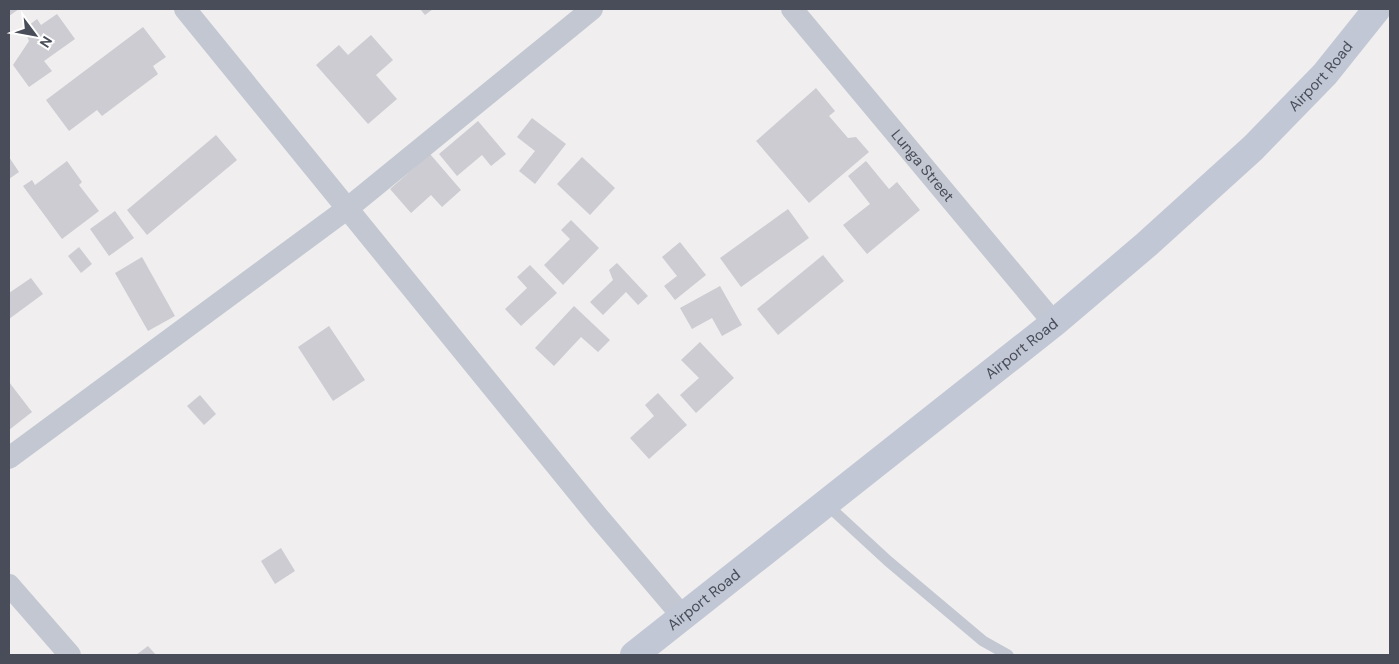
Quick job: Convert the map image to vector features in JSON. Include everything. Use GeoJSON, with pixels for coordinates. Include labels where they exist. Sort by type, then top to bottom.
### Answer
{"type":"FeatureCollection","features":[{"type":"Feature","properties":{"kind":"street"},"geometry":{"type":"LineString","coordinates":[[185,9],[593,510],[683,617]]}},
{"type":"Feature","properties":{"kind":"street"},"geometry":{"type":"LineString","coordinates":[[9,458],[348,208],[592,9]]}},
{"type":"Feature","properties":{"kind":"street","name":"Lunga Street"},"geometry":{"type":"LineString","coordinates":[[792,9],[1054,323]]}},
{"type":"Feature","properties":{"kind":"street","name":"Airport Road"},"geometry":{"type":"LineString","coordinates":[[634,655],[1054,323],[1148,244],[1253,148],[1325,74],[1377,9]]}},
{"type":"Feature","properties":{"kind":"street"},"geometry":{"type":"LineString","coordinates":[[9,586],[70,655]]}},
{"type":"Feature","properties":{"kind":"lane"},"geometry":{"type":"LineString","coordinates":[[825,503],[888,561],[983,641],[1008,655]]}},
{"type":"Feature","properties":{"kind":"building"},"geometry":{"type":"Polygon","coordinates":[[[9,9],[19,9],[9,16],[9,9]]]}},
{"type":"Feature","properties":{"kind":"building"},"geometry":{"type":"Polygon","coordinates":[[[420,9],[433,9],[425,15],[420,9]]]}},
{"type":"Feature","properties":{"kind":"building"},"geometry":{"type":"Polygon","coordinates":[[[57,14],[75,39],[44,61],[52,71],[29,87],[13,65],[29,41],[24,29],[37,19],[41,25],[57,14]]]}},
{"type":"Feature","properties":{"kind":"building"},"geometry":{"type":"Polygon","coordinates":[[[143,27],[166,57],[153,66],[158,74],[102,116],[97,110],[69,131],[46,100],[143,27]]]}},
{"type":"Feature","properties":{"kind":"building"},"geometry":{"type":"Polygon","coordinates":[[[371,35],[393,60],[376,75],[397,99],[368,124],[316,65],[339,45],[348,55],[371,35]]]}},
{"type":"Feature","properties":{"kind":"building"},"geometry":{"type":"Polygon","coordinates":[[[816,88],[835,111],[829,116],[848,138],[856,137],[869,152],[809,203],[756,141],[816,88]]]}},
{"type":"Feature","properties":{"kind":"building"},"geometry":{"type":"Polygon","coordinates":[[[532,118],[566,144],[535,184],[519,171],[535,151],[517,137],[532,118]]]}},
{"type":"Feature","properties":{"kind":"building"},"geometry":{"type":"Polygon","coordinates":[[[478,121],[506,154],[491,166],[482,155],[457,176],[439,154],[478,121]]]}},
{"type":"Feature","properties":{"kind":"building"},"geometry":{"type":"Polygon","coordinates":[[[216,135],[237,160],[147,235],[127,210],[216,135]]]}},
{"type":"Feature","properties":{"kind":"building"},"geometry":{"type":"Polygon","coordinates":[[[430,154],[461,190],[442,207],[431,195],[411,213],[390,189],[430,154]]]}},
{"type":"Feature","properties":{"kind":"building"},"geometry":{"type":"Polygon","coordinates":[[[9,157],[19,172],[9,179],[9,157]]]}},
{"type":"Feature","properties":{"kind":"building"},"geometry":{"type":"Polygon","coordinates":[[[582,157],[615,188],[590,215],[557,184],[582,157]]]}},
{"type":"Feature","properties":{"kind":"building"},"geometry":{"type":"Polygon","coordinates":[[[67,161],[82,182],[79,185],[99,211],[62,239],[23,186],[32,180],[35,185],[67,161]]]}},
{"type":"Feature","properties":{"kind":"building"},"geometry":{"type":"Polygon","coordinates":[[[866,161],[889,189],[897,182],[920,210],[867,254],[843,225],[870,204],[848,176],[866,161]]]}},
{"type":"Feature","properties":{"kind":"building"},"geometry":{"type":"Polygon","coordinates":[[[788,209],[809,238],[741,287],[720,258],[788,209]]]}},
{"type":"Feature","properties":{"kind":"building"},"geometry":{"type":"Polygon","coordinates":[[[115,211],[134,238],[109,256],[90,229],[115,211]]]}},
{"type":"Feature","properties":{"kind":"building"},"geometry":{"type":"Polygon","coordinates":[[[571,220],[599,248],[563,285],[544,265],[570,239],[561,230],[571,220]]]}},
{"type":"Feature","properties":{"kind":"building"},"geometry":{"type":"Polygon","coordinates":[[[680,242],[706,275],[675,300],[664,286],[677,276],[662,257],[680,242]]]}},
{"type":"Feature","properties":{"kind":"building"},"geometry":{"type":"Polygon","coordinates":[[[79,247],[92,264],[81,273],[68,256],[79,247]]]}},
{"type":"Feature","properties":{"kind":"building"},"geometry":{"type":"Polygon","coordinates":[[[823,255],[844,281],[778,335],[757,309],[823,255]]]}},
{"type":"Feature","properties":{"kind":"building"},"geometry":{"type":"Polygon","coordinates":[[[142,257],[175,316],[148,331],[115,273],[142,257]]]}},
{"type":"Feature","properties":{"kind":"building"},"geometry":{"type":"Polygon","coordinates":[[[617,263],[648,296],[638,305],[626,292],[603,315],[590,302],[613,280],[609,270],[617,263]]]}},
{"type":"Feature","properties":{"kind":"building"},"geometry":{"type":"Polygon","coordinates":[[[530,265],[557,293],[521,326],[505,309],[527,288],[517,277],[530,265]]]}},
{"type":"Feature","properties":{"kind":"building"},"geometry":{"type":"Polygon","coordinates":[[[31,278],[43,294],[9,319],[9,293],[31,278]]]}},
{"type":"Feature","properties":{"kind":"building"},"geometry":{"type":"Polygon","coordinates":[[[720,286],[742,325],[722,336],[712,318],[692,329],[680,308],[720,286]]]}},
{"type":"Feature","properties":{"kind":"building"},"geometry":{"type":"Polygon","coordinates":[[[574,306],[610,340],[598,352],[581,337],[554,366],[535,348],[574,306]]]}},
{"type":"Feature","properties":{"kind":"building"},"geometry":{"type":"Polygon","coordinates":[[[329,326],[365,380],[333,401],[298,347],[329,326]]]}},
{"type":"Feature","properties":{"kind":"building"},"geometry":{"type":"Polygon","coordinates":[[[700,342],[734,378],[696,413],[680,395],[699,378],[681,360],[700,342]]]}},
{"type":"Feature","properties":{"kind":"building"},"geometry":{"type":"Polygon","coordinates":[[[9,382],[32,412],[9,430],[9,382]]]}},
{"type":"Feature","properties":{"kind":"building"},"geometry":{"type":"Polygon","coordinates":[[[658,393],[687,425],[649,459],[630,438],[654,416],[645,405],[658,393]]]}},
{"type":"Feature","properties":{"kind":"building"},"geometry":{"type":"Polygon","coordinates":[[[200,395],[216,414],[204,425],[187,406],[200,395]]]}},
{"type":"Feature","properties":{"kind":"building"},"geometry":{"type":"Polygon","coordinates":[[[281,548],[295,571],[275,584],[261,561],[281,548]]]}},
{"type":"Feature","properties":{"kind":"building"},"geometry":{"type":"Polygon","coordinates":[[[148,646],[156,655],[136,655],[148,646]]]}}]}
